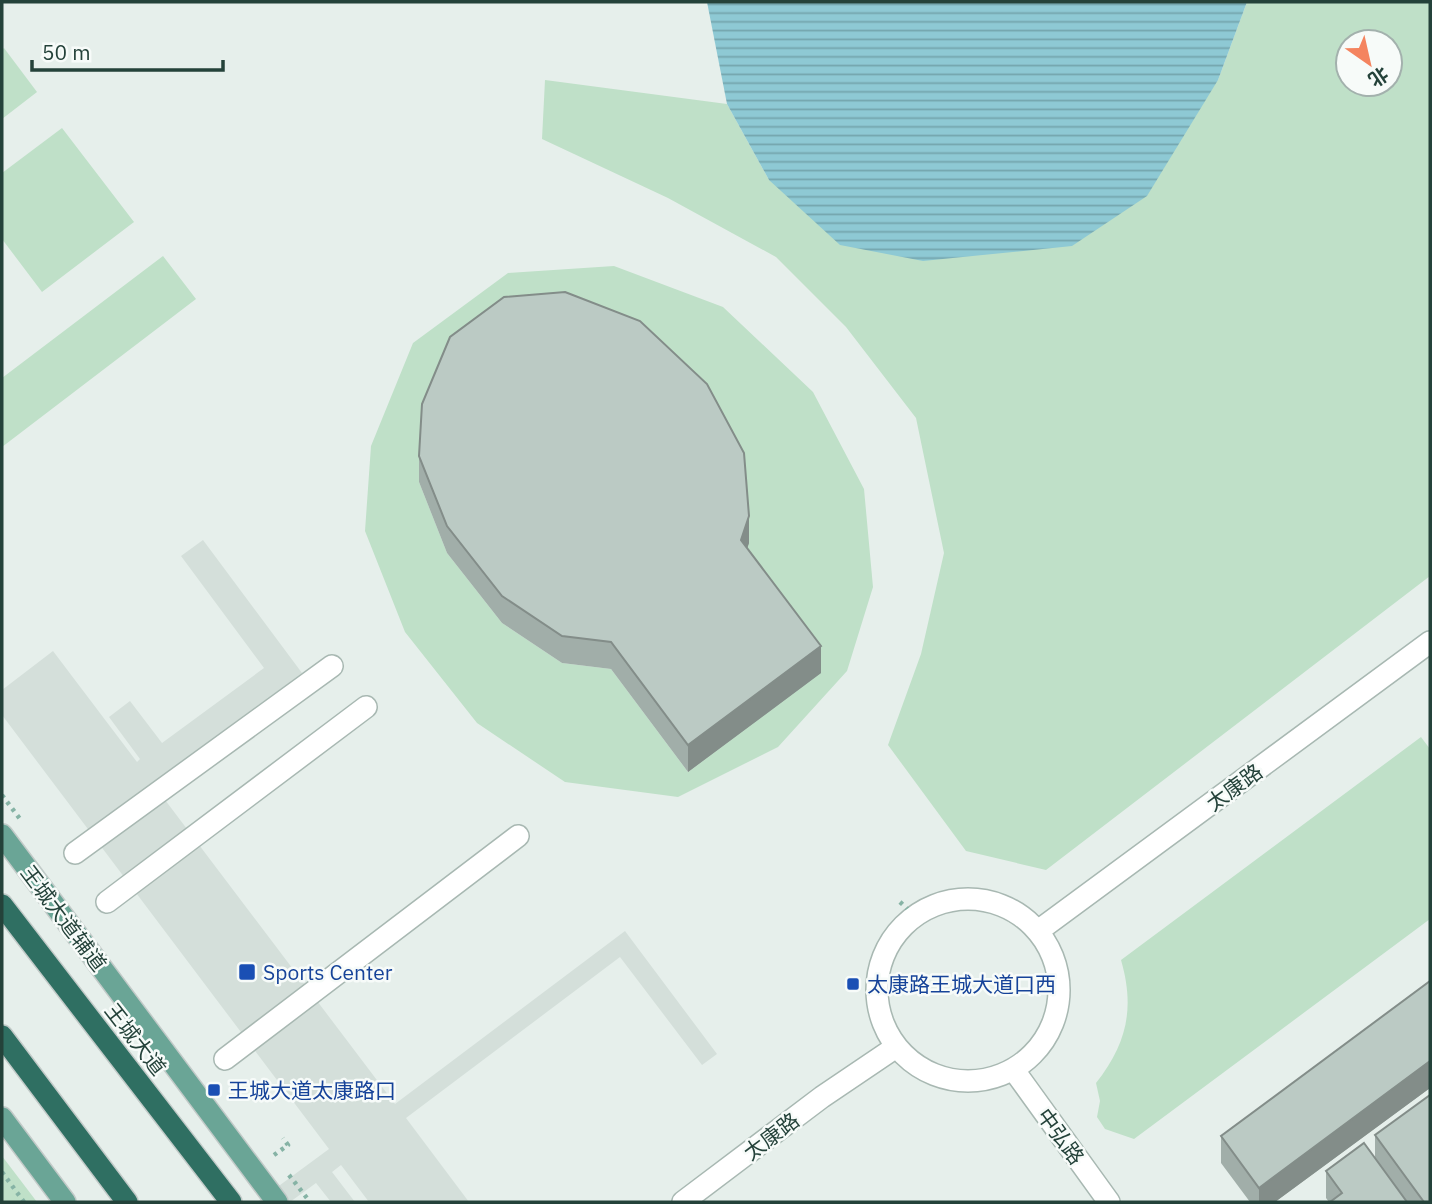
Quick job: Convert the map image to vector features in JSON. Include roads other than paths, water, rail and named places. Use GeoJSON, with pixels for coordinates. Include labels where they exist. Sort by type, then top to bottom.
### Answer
{"type":"FeatureCollection","features":[{"type":"Feature","properties":{"kind":"highway","name":"王城大道"},"geometry":{"type":"LineString","coordinates":[[2,905],[231,1202]]}},
{"type":"Feature","properties":{"kind":"highway"},"geometry":{"type":"LineString","coordinates":[[2,1036],[127,1202]]}},
{"type":"Feature","properties":{"kind":"main road","name":"王城大道辅道"},"geometry":{"type":"LineString","coordinates":[[2,835],[277,1202]]}},
{"type":"Feature","properties":{"kind":"main road"},"geometry":{"type":"LineString","coordinates":[[2,1118],[65,1202]]}},
{"type":"Feature","properties":{"kind":"street","name":"太康路"},"geometry":{"type":"LineString","coordinates":[[1038,931],[1430,642]]}},
{"type":"Feature","properties":{"kind":"street"},"geometry":{"type":"LineString","coordinates":[[75,853],[332,666]]}},
{"type":"Feature","properties":{"kind":"street"},"geometry":{"type":"LineString","coordinates":[[107,902],[366,707]]}},
{"type":"Feature","properties":{"kind":"street"},"geometry":{"type":"LineString","coordinates":[[225,1059],[518,836]]}},
{"type":"Feature","properties":{"kind":"street"},"geometry":{"type":"LineString","coordinates":[[961,899],[993,901],[1021,915],[1038,931],[1054,958],[1060,990],[1054,1021],[1038,1049],[1013,1069],[981,1081],[949,1080],[919,1068],[896,1047],[881,1019],[876,988],[882,957],[904,925],[908,909],[961,899]]}},
{"type":"Feature","properties":{"kind":"street","name":"太康路"},"geometry":{"type":"LineString","coordinates":[[682,1202],[822,1097],[896,1047]]}},
{"type":"Feature","properties":{"kind":"street","name":"中弘路"},"geometry":{"type":"LineString","coordinates":[[1013,1069],[1109,1202]]}},
{"type":"Feature","properties":{"kind":"water"},"geometry":{"type":"Polygon","coordinates":[[[707,2],[1247,2],[1218,80],[1147,196],[1072,246],[923,261],[840,245],[769,180],[727,104],[707,2]]]}},
{"type":"Feature","properties":{"kind":"place","name":"Sports Center"},"geometry":{"type":"Point","coordinates":[247,972]}},
{"type":"Feature","properties":{"kind":"place","name":"太康路王城大道口西"},"geometry":{"type":"Point","coordinates":[853,984]}},
{"type":"Feature","properties":{"kind":"place","name":"王城大道太康路口"},"geometry":{"type":"Point","coordinates":[214,1090]}}]}
